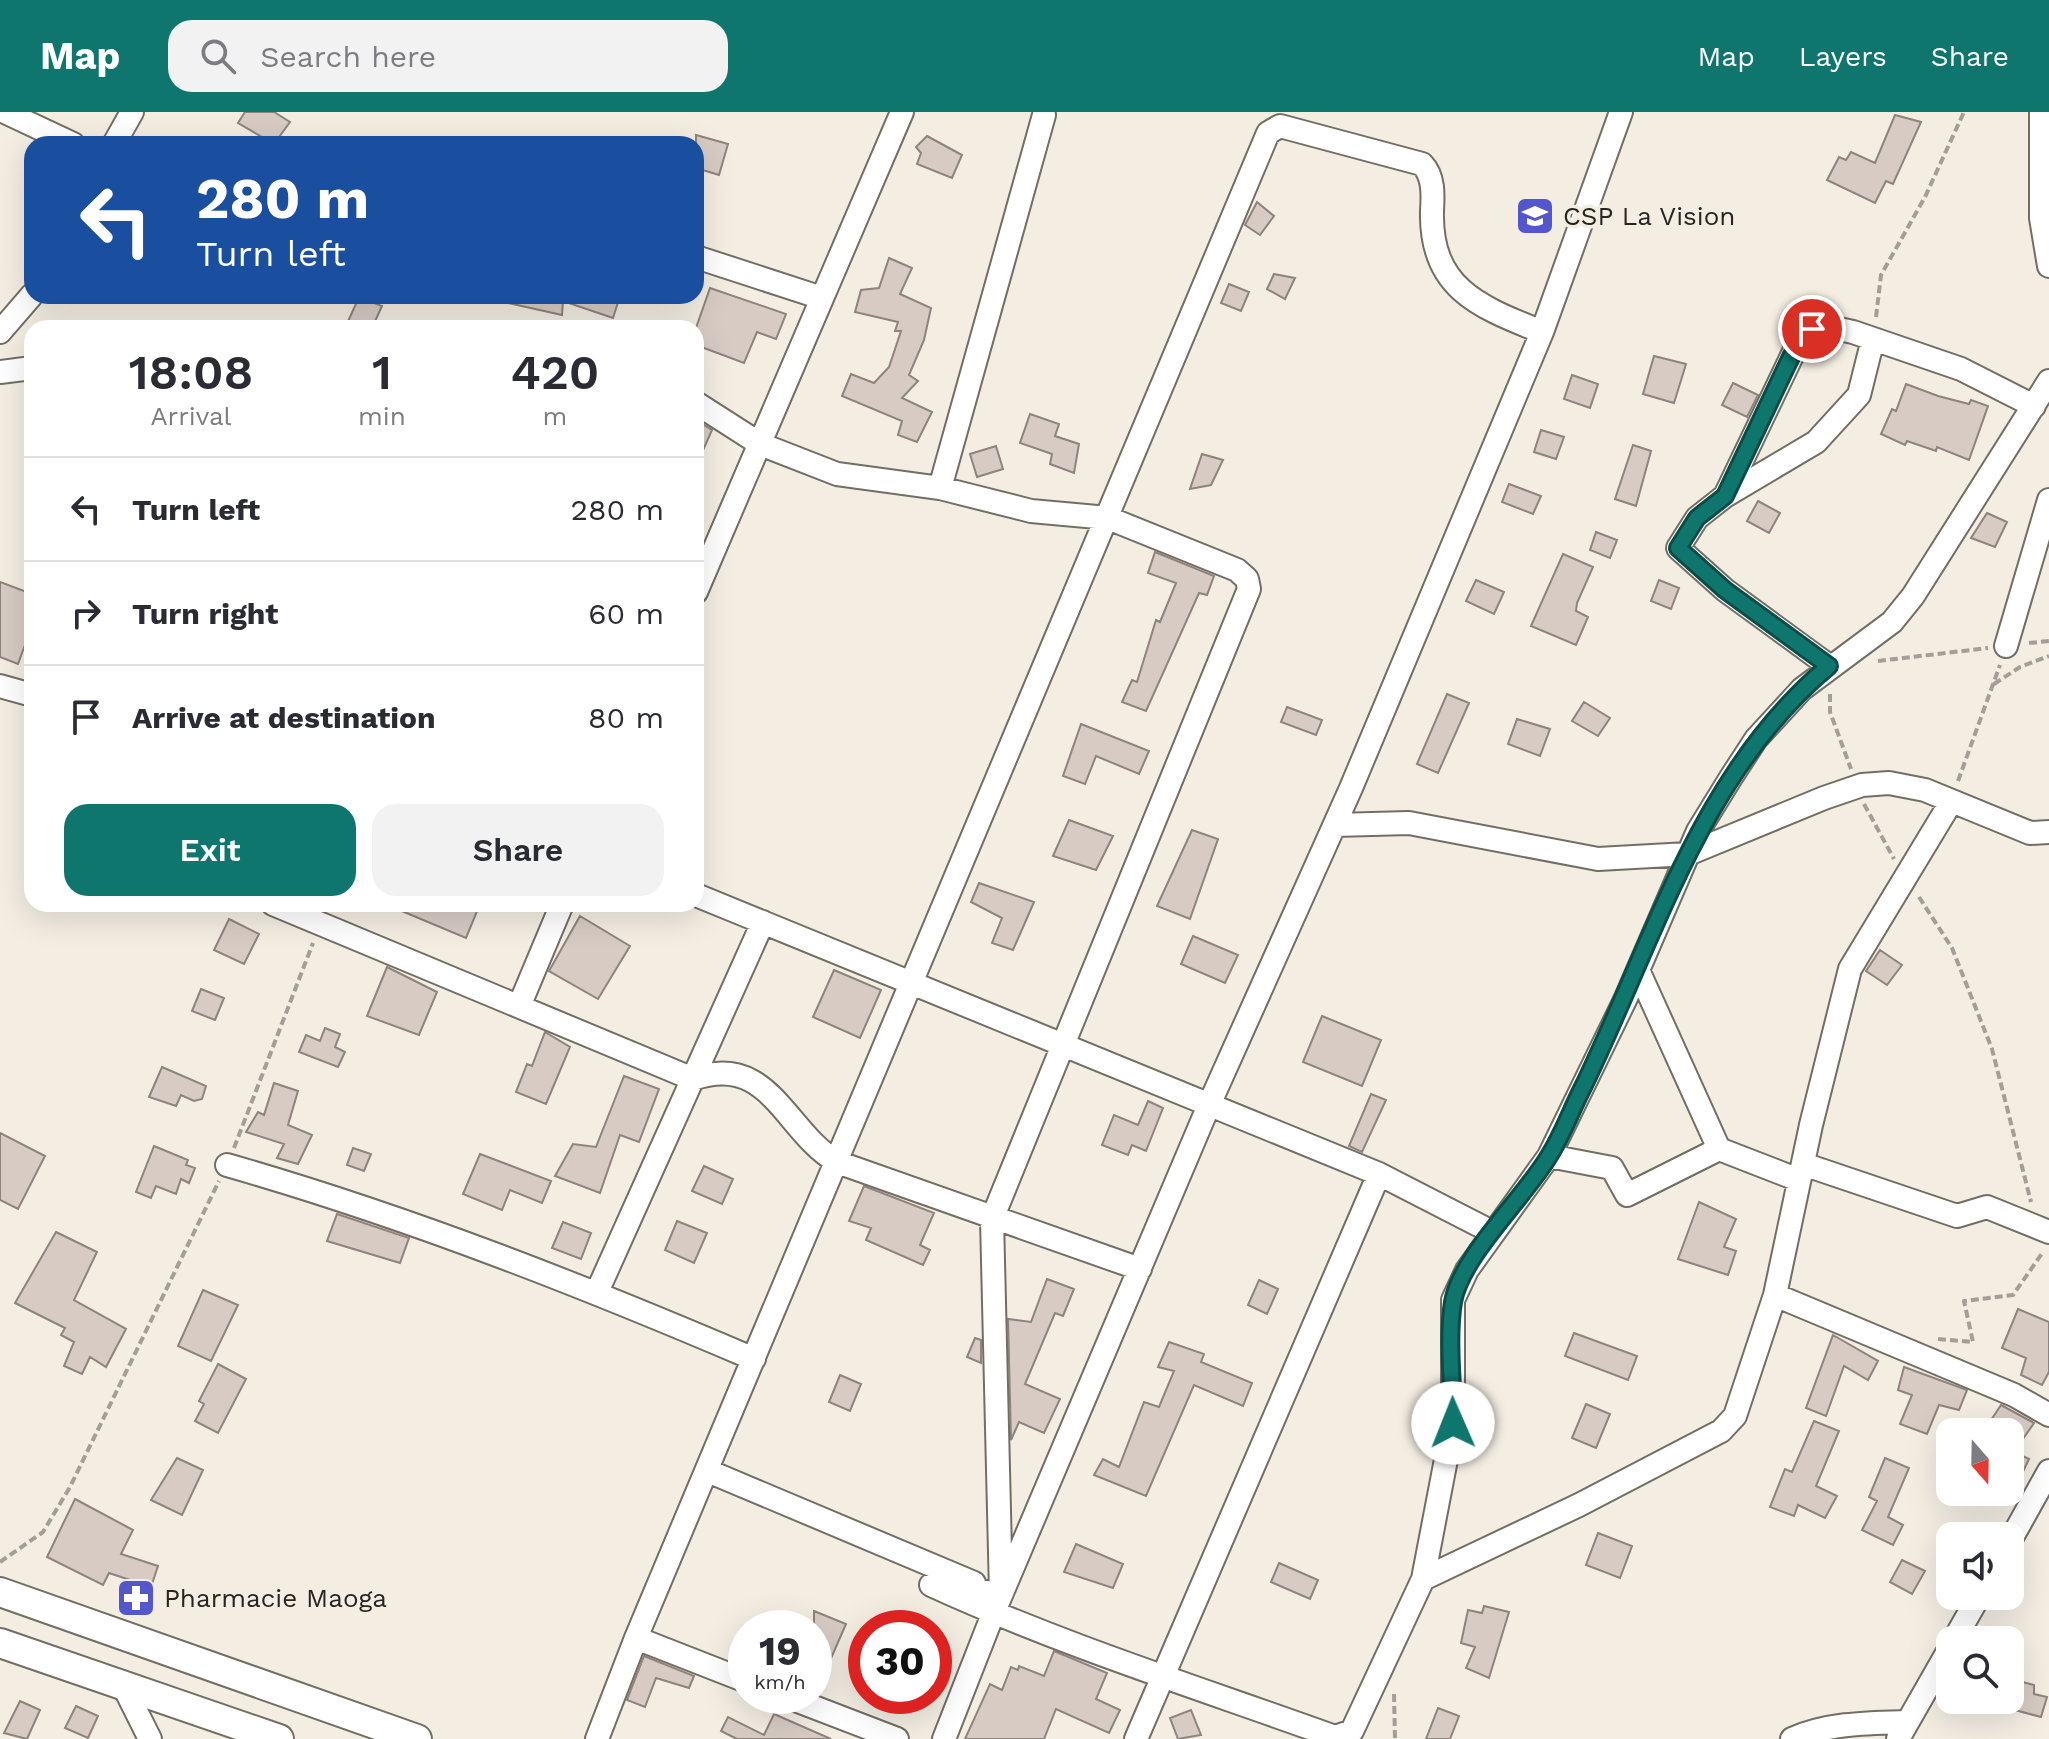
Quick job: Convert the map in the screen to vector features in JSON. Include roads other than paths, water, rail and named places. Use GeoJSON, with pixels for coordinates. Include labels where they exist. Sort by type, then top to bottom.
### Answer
{"type":"FeatureCollection","features":[{"type":"Feature","properties":{"kind":"main road"},"geometry":{"type":"LineString","coordinates":[[0,1592],[417,1739]]}},
{"type":"Feature","properties":{"kind":"main road"},"geometry":{"type":"LineString","coordinates":[[0,1643],[279,1739]]}},
{"type":"Feature","properties":{"kind":"street"},"geometry":{"type":"LineString","coordinates":[[5,112],[56,136]]}},
{"type":"Feature","properties":{"kind":"street"},"geometry":{"type":"LineString","coordinates":[[118,136],[132,112]]}},
{"type":"Feature","properties":{"kind":"street"},"geometry":{"type":"LineString","coordinates":[[704,574],[902,112]]}},
{"type":"Feature","properties":{"kind":"street"},"geometry":{"type":"LineString","coordinates":[[944,1739],[997,1604],[1209,1105],[1335,825],[1542,332],[1621,112]]}},
{"type":"Feature","properties":{"kind":"street"},"geometry":{"type":"LineString","coordinates":[[2041,112],[2041,218],[2049,266]]}},
{"type":"Feature","properties":{"kind":"street"},"geometry":{"type":"LineString","coordinates":[[940,488],[1044,115]]}},
{"type":"Feature","properties":{"kind":"street"},"geometry":{"type":"LineString","coordinates":[[597,1739],[636,1638],[1273,128],[1293,129],[1422,164],[1430,179],[1436,246],[1442,266],[1457,289],[1505,319],[1542,332]]}},
{"type":"Feature","properties":{"kind":"street"},"geometry":{"type":"LineString","coordinates":[[704,260],[822,298]]}},
{"type":"Feature","properties":{"kind":"street"},"geometry":{"type":"LineString","coordinates":[[0,332],[24,304]]}},
{"type":"Feature","properties":{"kind":"street"},"geometry":{"type":"LineString","coordinates":[[1725,496],[1801,337],[1812,329],[1825,326],[1961,369],[2034,406]]}},
{"type":"Feature","properties":{"kind":"street"},"geometry":{"type":"LineString","coordinates":[[1829,666],[1725,590],[1678,548],[1697,518],[1725,496],[1816,442],[1859,395],[1873,339]]}},
{"type":"Feature","properties":{"kind":"street"},"geometry":{"type":"LineString","coordinates":[[0,372],[24,369]]}},
{"type":"Feature","properties":{"kind":"street"},"geometry":{"type":"LineString","coordinates":[[708,1471],[1163,1677],[1335,1737],[1352,1731],[1423,1579],[1453,1423],[1453,1300],[1492,1232],[1549,1156],[1638,970],[1698,831],[1756,739],[1802,689],[1892,622],[1913,596],[2049,381]]}},
{"type":"Feature","properties":{"kind":"street"},"geometry":{"type":"LineString","coordinates":[[704,408],[760,444],[837,474],[940,488],[1031,511],[1108,518],[1237,570],[1247,579],[1249,589],[992,1219],[997,1604]]}},
{"type":"Feature","properties":{"kind":"street"},"geometry":{"type":"LineString","coordinates":[[2006,646],[2049,500]]}},
{"type":"Feature","properties":{"kind":"street"},"geometry":{"type":"LineString","coordinates":[[0,686],[24,693]]}},
{"type":"Feature","properties":{"kind":"street"},"geometry":{"type":"LineString","coordinates":[[1335,825],[1409,823],[1598,859],[1688,854],[1858,787],[1889,783],[1925,790],[2030,833],[2049,832]]}},
{"type":"Feature","properties":{"kind":"street"},"geometry":{"type":"LineString","coordinates":[[1423,1579],[1579,1505],[1721,1431],[1735,1416],[1775,1295],[1850,969],[1951,802]]}},
{"type":"Feature","properties":{"kind":"street"},"geometry":{"type":"LineString","coordinates":[[704,898],[1379,1174],[1492,1232]]}},
{"type":"Feature","properties":{"kind":"street"},"geometry":{"type":"LineString","coordinates":[[292,912],[520,1004],[693,1079],[716,1071],[736,1073],[773,1095],[820,1151],[837,1162],[1140,1269]]}},
{"type":"Feature","properties":{"kind":"street"},"geometry":{"type":"LineString","coordinates":[[520,1004],[559,912]]}},
{"type":"Feature","properties":{"kind":"street"},"geometry":{"type":"LineString","coordinates":[[597,1292],[763,922]]}},
{"type":"Feature","properties":{"kind":"street"},"geometry":{"type":"LineString","coordinates":[[1638,970],[1719,1149]]}},
{"type":"Feature","properties":{"kind":"street"},"geometry":{"type":"LineString","coordinates":[[1549,1156],[1612,1168],[1627,1195],[1719,1149],[1957,1216],[1987,1207],[2043,1230]]}},
{"type":"Feature","properties":{"kind":"street"},"geometry":{"type":"LineString","coordinates":[[227,1165],[344,1198],[597,1292],[754,1359]]}},
{"type":"Feature","properties":{"kind":"street"},"geometry":{"type":"LineString","coordinates":[[1136,1739],[1379,1174]]}},
{"type":"Feature","properties":{"kind":"street"},"geometry":{"type":"LineString","coordinates":[[1775,1295],[1975,1378],[2049,1415]]}},
{"type":"Feature","properties":{"kind":"street"},"geometry":{"type":"LineString","coordinates":[[2021,1522],[2049,1471]]}},
{"type":"Feature","properties":{"kind":"street"},"geometry":{"type":"LineString","coordinates":[[636,1638],[728,1674]]}},
{"type":"Feature","properties":{"kind":"street"},"geometry":{"type":"LineString","coordinates":[[1792,1739],[1811,1730],[1846,1725],[1902,1730],[1936,1672]]}},
{"type":"Feature","properties":{"kind":"street"},"geometry":{"type":"LineString","coordinates":[[123,1685],[150,1739]]}},
{"type":"Feature","properties":{"kind":"street"},"geometry":{"type":"LineString","coordinates":[[832,1714],[897,1739]]}},
{"type":"Feature","properties":{"kind":"place","name":"CSP La Vision"},"geometry":{"type":"Point","coordinates":[1535,216]}},
{"type":"Feature","properties":{"kind":"place","name":"Pharmacie Maoga"},"geometry":{"type":"Point","coordinates":[136,1598]}}]}
